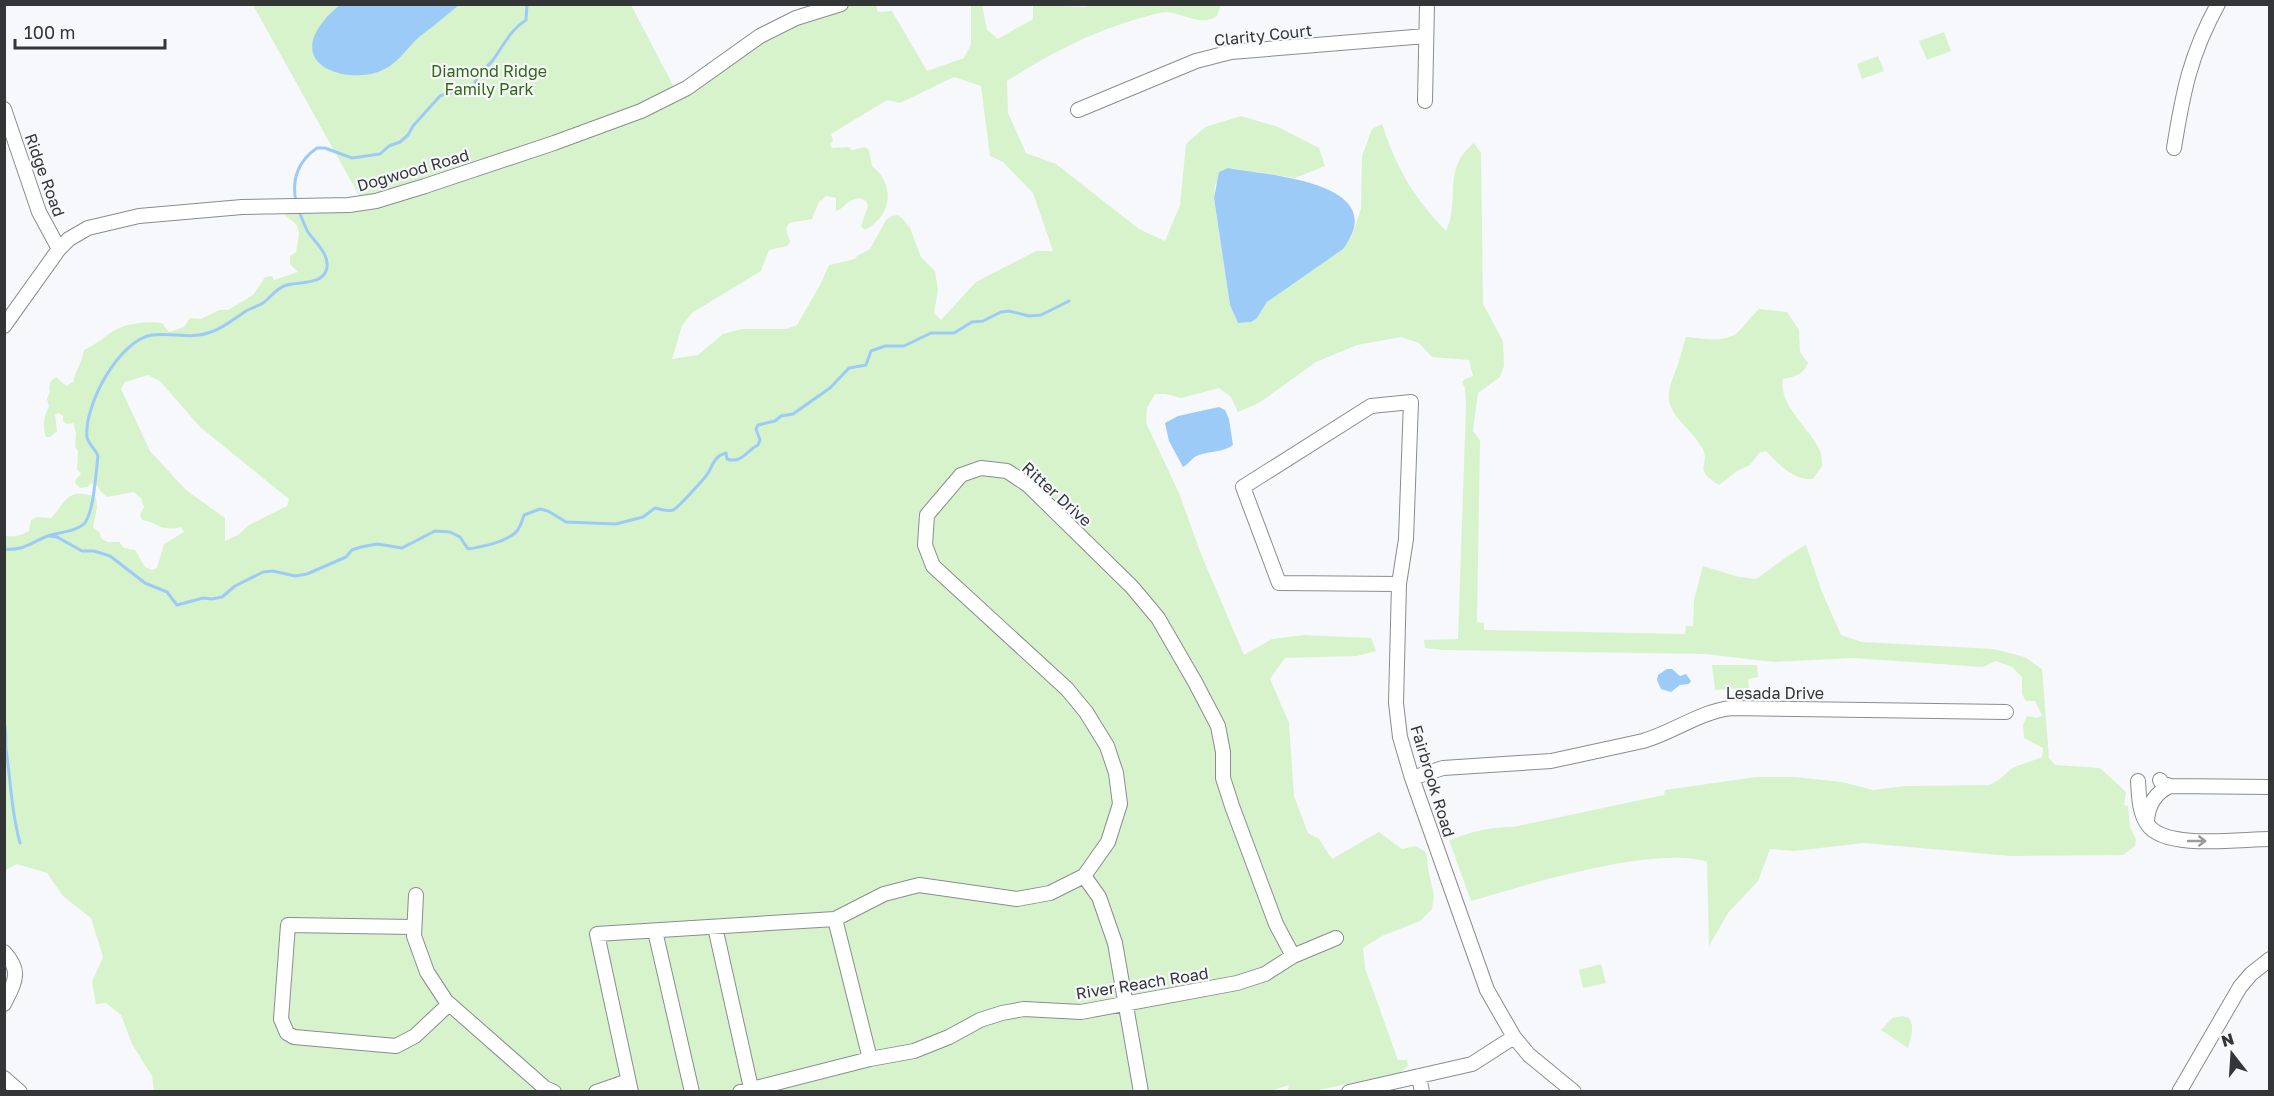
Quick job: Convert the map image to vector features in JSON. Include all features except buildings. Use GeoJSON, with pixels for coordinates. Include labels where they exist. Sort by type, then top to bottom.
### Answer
{"type":"FeatureCollection","features":[{"type":"Feature","properties":{"kind":"street","name":"Dogwood Road"},"geometry":{"type":"LineString","coordinates":[[4,326],[59,249],[80,231],[106,222],[177,213],[242,207],[349,205],[392,196],[615,122],[687,88],[776,27],[796,18],[841,4]]}},
{"type":"Feature","properties":{"kind":"street"},"geometry":{"type":"LineString","coordinates":[[1425,101],[1427,4]]}},
{"type":"Feature","properties":{"kind":"street"},"geometry":{"type":"LineString","coordinates":[[2174,148],[2193,58],[2218,4]]}},
{"type":"Feature","properties":{"kind":"street","name":"Clarity Court"},"geometry":{"type":"LineString","coordinates":[[1078,110],[1196,61],[1231,52],[1426,36]]}},
{"type":"Feature","properties":{"kind":"street","name":"Ridge Road"},"geometry":{"type":"LineString","coordinates":[[4,109],[39,212],[59,249]]}},
{"type":"Feature","properties":{"kind":"street","name":"Fairbrook Road"},"geometry":{"type":"LineString","coordinates":[[1399,584],[1279,583],[1243,487],[1371,405],[1411,402],[1406,539],[1399,584],[1396,703],[1400,737],[1478,969],[1499,1013],[1529,1055],[1574,1092]]}},
{"type":"Feature","properties":{"kind":"street","name":"Ritter Drive"},"geometry":{"type":"LineString","coordinates":[[1084,876],[1108,842],[1120,804],[1116,773],[1107,746],[1086,712],[1067,689],[933,566],[925,545],[927,515],[961,475],[981,468],[1007,471],[1028,485],[1132,587],[1158,618],[1218,726],[1223,752],[1223,778],[1232,806],[1275,924],[1293,956]]}},
{"type":"Feature","properties":{"kind":"street","name":"Lesada Drive"},"geometry":{"type":"LineString","coordinates":[[1412,778],[1443,768],[1551,761],[1643,741],[1700,715],[1731,708],[2006,711]]}},
{"type":"Feature","properties":{"kind":"street"},"geometry":{"type":"LineString","coordinates":[[2138,781],[2142,814],[2146,823],[2160,836],[2180,841],[2270,838]]}},
{"type":"Feature","properties":{"kind":"street"},"geometry":{"type":"LineString","coordinates":[[2146,823],[2149,807],[2165,783],[2270,787]]}},
{"type":"Feature","properties":{"kind":"street"},"geometry":{"type":"LineString","coordinates":[[596,1092],[630,1086],[597,934],[835,919],[884,894],[919,885],[1017,899],[1050,893],[1084,876],[1099,897],[1114,943],[1141,1092]]}},
{"type":"Feature","properties":{"kind":"street"},"geometry":{"type":"LineString","coordinates":[[416,895],[414,936],[427,972],[449,1004],[545,1088],[554,1092]]}},
{"type":"Feature","properties":{"kind":"street"},"geometry":{"type":"LineString","coordinates":[[835,919],[870,1059]]}},
{"type":"Feature","properties":{"kind":"street"},"geometry":{"type":"LineString","coordinates":[[414,927],[288,925],[281,1019],[287,1033],[294,1037],[396,1046],[415,1036],[449,1004]]}},
{"type":"Feature","properties":{"kind":"street"},"geometry":{"type":"LineString","coordinates":[[715,927],[746,1090]]}},
{"type":"Feature","properties":{"kind":"street"},"geometry":{"type":"LineString","coordinates":[[655,931],[692,1092]]}},
{"type":"Feature","properties":{"kind":"street","name":"River Reach Road"},"geometry":{"type":"LineString","coordinates":[[746,1090],[870,1059],[914,1051],[949,1037],[980,1020],[1002,1013],[1024,1009],[1081,1012],[1237,983],[1265,974],[1293,956],[1336,938]]}},
{"type":"Feature","properties":{"kind":"street"},"geometry":{"type":"LineString","coordinates":[[4,952],[13,962],[16,972],[15,982],[4,1004]]}},
{"type":"Feature","properties":{"kind":"street"},"geometry":{"type":"LineString","coordinates":[[2179,1092],[2240,987],[2251,974],[2270,959]]}},
{"type":"Feature","properties":{"kind":"street"},"geometry":{"type":"LineString","coordinates":[[1349,1092],[1472,1064],[1514,1037]]}},
{"type":"Feature","properties":{"kind":"street"},"geometry":{"type":"LineString","coordinates":[[1419,1076],[1422,1092]]}},
{"type":"Feature","properties":{"kind":"street"},"geometry":{"type":"LineString","coordinates":[[4,1078],[20,1092]]}},
{"type":"Feature","properties":{"kind":"green space"},"geometry":{"type":"Polygon","coordinates":[[[856,4],[876,5],[878,12],[892,11],[927,71],[964,58],[971,44],[971,5],[982,5],[987,30],[998,39],[1033,19],[1033,5],[1086,7],[1091,4],[1221,5],[1217,16],[1210,19],[1196,19],[1166,12],[1159,13],[1099,32],[1062,49],[1007,81],[1008,113],[1026,153],[1056,164],[1139,229],[1165,241],[1180,205],[1186,144],[1205,127],[1241,116],[1278,127],[1319,148],[1325,166],[1295,178],[1228,168],[1215,185],[1214,199],[1230,305],[1238,323],[1251,322],[1257,318],[1267,302],[1351,238],[1361,209],[1362,156],[1372,129],[1382,124],[1407,182],[1446,231],[1450,219],[1453,185],[1458,163],[1474,143],[1481,153],[1483,304],[1503,341],[1504,366],[1500,377],[1478,393],[1473,431],[1480,440],[1477,622],[1484,623],[1484,630],[1685,634],[1686,626],[1693,626],[1694,600],[1703,566],[1739,577],[1756,579],[1806,545],[1822,592],[1841,635],[1862,642],[1993,649],[2025,657],[2042,669],[2049,758],[2055,765],[2100,768],[2126,792],[2124,805],[2128,806],[2130,827],[2136,839],[2135,846],[2123,855],[2011,856],[1864,843],[1794,851],[1770,849],[1758,881],[1728,913],[1709,946],[1707,862],[1684,858],[1624,863],[1556,877],[1471,901],[1449,840],[1458,837],[1480,830],[1513,827],[1664,795],[1665,790],[1756,777],[1795,777],[1842,782],[1873,790],[1905,786],[1990,785],[2012,768],[2042,757],[2043,748],[2024,738],[2023,725],[2027,716],[2038,718],[2042,715],[2035,701],[2026,701],[2022,694],[2022,677],[2012,667],[1996,661],[1983,667],[1853,658],[1774,662],[1705,654],[1425,648],[1424,640],[1458,639],[1466,406],[1465,388],[1462,382],[1473,376],[1469,360],[1432,357],[1419,343],[1401,337],[1357,345],[1316,362],[1259,403],[1238,412],[1231,397],[1219,388],[1181,398],[1155,394],[1147,408],[1146,423],[1179,493],[1201,554],[1244,655],[1272,639],[1304,635],[1371,638],[1376,651],[1357,656],[1285,658],[1270,679],[1289,723],[1294,796],[1308,833],[1319,839],[1332,859],[1379,832],[1402,849],[1415,846],[1426,852],[1434,895],[1432,909],[1420,921],[1382,936],[1363,948],[1365,968],[1398,1060],[1407,1060],[1408,1066],[1400,1073],[1309,1092],[1287,1091],[1289,1085],[1268,1092],[154,1091],[152,1076],[132,1044],[121,1015],[106,1003],[96,1004],[92,982],[103,957],[91,918],[63,896],[47,873],[17,864],[5,870],[5,536],[17,536],[29,531],[31,520],[37,517],[51,518],[68,497],[79,494],[96,497],[97,507],[93,527],[102,539],[108,542],[119,542],[124,548],[135,550],[145,567],[152,570],[157,568],[164,544],[184,532],[181,527],[164,528],[142,520],[140,514],[144,507],[141,498],[134,492],[107,497],[97,485],[91,483],[87,487],[80,488],[75,483],[81,474],[77,469],[78,451],[75,447],[76,433],[73,423],[67,424],[59,413],[55,415],[57,431],[50,437],[46,437],[44,429],[51,382],[56,377],[66,386],[73,382],[84,350],[111,332],[138,323],[156,322],[162,323],[169,332],[184,327],[190,318],[201,319],[219,310],[228,310],[253,295],[265,277],[272,276],[274,280],[298,272],[290,264],[290,256],[296,252],[299,234],[297,225],[285,215],[285,212],[353,209],[611,128],[763,39],[818,15],[856,4]],[[954,77],[900,103],[887,100],[831,134],[832,148],[849,147],[852,150],[865,147],[869,150],[872,166],[885,182],[888,200],[881,217],[874,224],[865,230],[861,226],[868,206],[866,201],[853,199],[836,211],[836,198],[826,196],[819,202],[812,219],[789,223],[786,229],[790,242],[787,246],[769,250],[761,271],[692,313],[682,326],[672,359],[698,355],[723,334],[742,329],[786,329],[797,325],[829,265],[855,259],[870,249],[886,220],[892,216],[898,215],[910,228],[921,257],[935,271],[938,290],[934,313],[941,320],[976,282],[1036,251],[1053,251],[1033,193],[1003,162],[990,156],[981,86],[954,77]],[[148,375],[125,382],[121,389],[150,451],[186,490],[225,518],[225,541],[238,535],[249,525],[287,506],[289,499],[200,427],[160,381],[148,375]]]}},
{"type":"Feature","properties":{"kind":"green space","name":"Diamond Ridge Family Park"},"geometry":{"type":"Polygon","coordinates":[[[253,5],[631,5],[675,89],[600,123],[561,137],[361,199],[253,5]]]}},
{"type":"Feature","properties":{"kind":"green space"},"geometry":{"type":"Polygon","coordinates":[[[1944,32],[1951,51],[1927,60],[1919,41],[1944,32]]]}},
{"type":"Feature","properties":{"kind":"green space"},"geometry":{"type":"Polygon","coordinates":[[[1878,56],[1884,71],[1862,79],[1857,64],[1878,56]]]}},
{"type":"Feature","properties":{"kind":"green space"},"geometry":{"type":"Polygon","coordinates":[[[1759,309],[1787,312],[1799,330],[1800,352],[1808,363],[1798,374],[1783,379],[1783,389],[1790,408],[1816,443],[1822,456],[1822,466],[1813,479],[1806,479],[1787,471],[1766,451],[1759,453],[1750,465],[1737,471],[1719,485],[1710,479],[1704,470],[1705,458],[1701,446],[1674,413],[1669,400],[1670,388],[1686,337],[1728,338],[1739,331],[1759,309]]]}},
{"type":"Feature","properties":{"kind":"green space"},"geometry":{"type":"Polygon","coordinates":[[[1712,665],[1757,665],[1758,677],[1748,679],[1749,688],[1715,690],[1712,665]]]}},
{"type":"Feature","properties":{"kind":"green space"},"geometry":{"type":"Polygon","coordinates":[[[1601,964],[1606,983],[1583,988],[1579,970],[1601,964]]]}},
{"type":"Feature","properties":{"kind":"green space"},"geometry":{"type":"Polygon","coordinates":[[[1903,1016],[1909,1018],[1912,1025],[1908,1048],[1881,1030],[1892,1018],[1903,1016]]]}},
{"type":"Feature","properties":{"kind":"water"},"geometry":{"type":"Polygon","coordinates":[[[340,5],[459,5],[417,39],[392,65],[374,73],[356,75],[342,74],[327,68],[318,61],[313,53],[312,43],[316,33],[322,23],[340,5]]]}},
{"type":"Feature","properties":{"kind":"water"},"geometry":{"type":"Polygon","coordinates":[[[1228,168],[1295,179],[1319,186],[1339,196],[1352,209],[1354,227],[1343,249],[1267,302],[1257,318],[1251,322],[1238,323],[1230,305],[1214,198],[1219,172],[1228,168]]]}},
{"type":"Feature","properties":{"kind":"water"},"geometry":{"type":"Polygon","coordinates":[[[1219,407],[1225,410],[1229,419],[1233,445],[1197,456],[1183,467],[1169,441],[1165,423],[1178,416],[1219,407]]]}},
{"type":"Feature","properties":{"kind":"water"},"geometry":{"type":"Polygon","coordinates":[[[1667,669],[1672,669],[1680,676],[1686,674],[1691,681],[1671,692],[1661,689],[1657,680],[1658,675],[1667,669]]]}},
{"type":"Feature","properties":{"kind":"waterway"},"geometry":{"type":"LineString","coordinates":[[296,202],[295,186],[298,171],[305,158],[317,148],[325,148],[352,158],[380,154],[408,135],[413,126],[440,96],[451,92],[475,95],[481,93],[475,82],[476,79],[493,60],[511,33],[526,20],[527,4]]}},
{"type":"Feature","properties":{"kind":"waterway"},"geometry":{"type":"LineString","coordinates":[[4,549],[23,547],[48,536],[76,529],[84,524],[92,502],[98,456],[87,437],[91,408],[106,376],[128,349],[152,335],[189,336],[216,330],[263,303],[281,287],[316,280],[325,273],[326,257],[308,232],[299,211]]}},
{"type":"Feature","properties":{"kind":"waterway"},"geometry":{"type":"LineString","coordinates":[[49,536],[57,537],[82,551],[94,551],[110,556],[145,583],[167,592],[177,605],[203,598],[222,597],[235,586],[263,572],[273,571],[295,576],[307,574],[346,557],[352,550],[377,544],[402,548],[435,531],[450,532],[460,537],[468,549],[486,545],[515,533],[524,515],[540,509],[566,522],[616,524],[643,517],[655,508],[668,511],[676,508],[706,476],[718,457],[726,453],[727,459],[732,460],[744,456],[758,445],[760,440],[756,429],[758,425],[793,414],[830,388],[849,368],[866,365],[871,351],[885,346],[904,346],[931,333],[954,333],[972,322],[983,321],[1001,312],[1009,311],[1029,316],[1041,315],[1069,301]]}},
{"type":"Feature","properties":{"kind":"waterway"},"geometry":{"type":"LineString","coordinates":[[4,722],[13,808],[20,843]]}}]}
